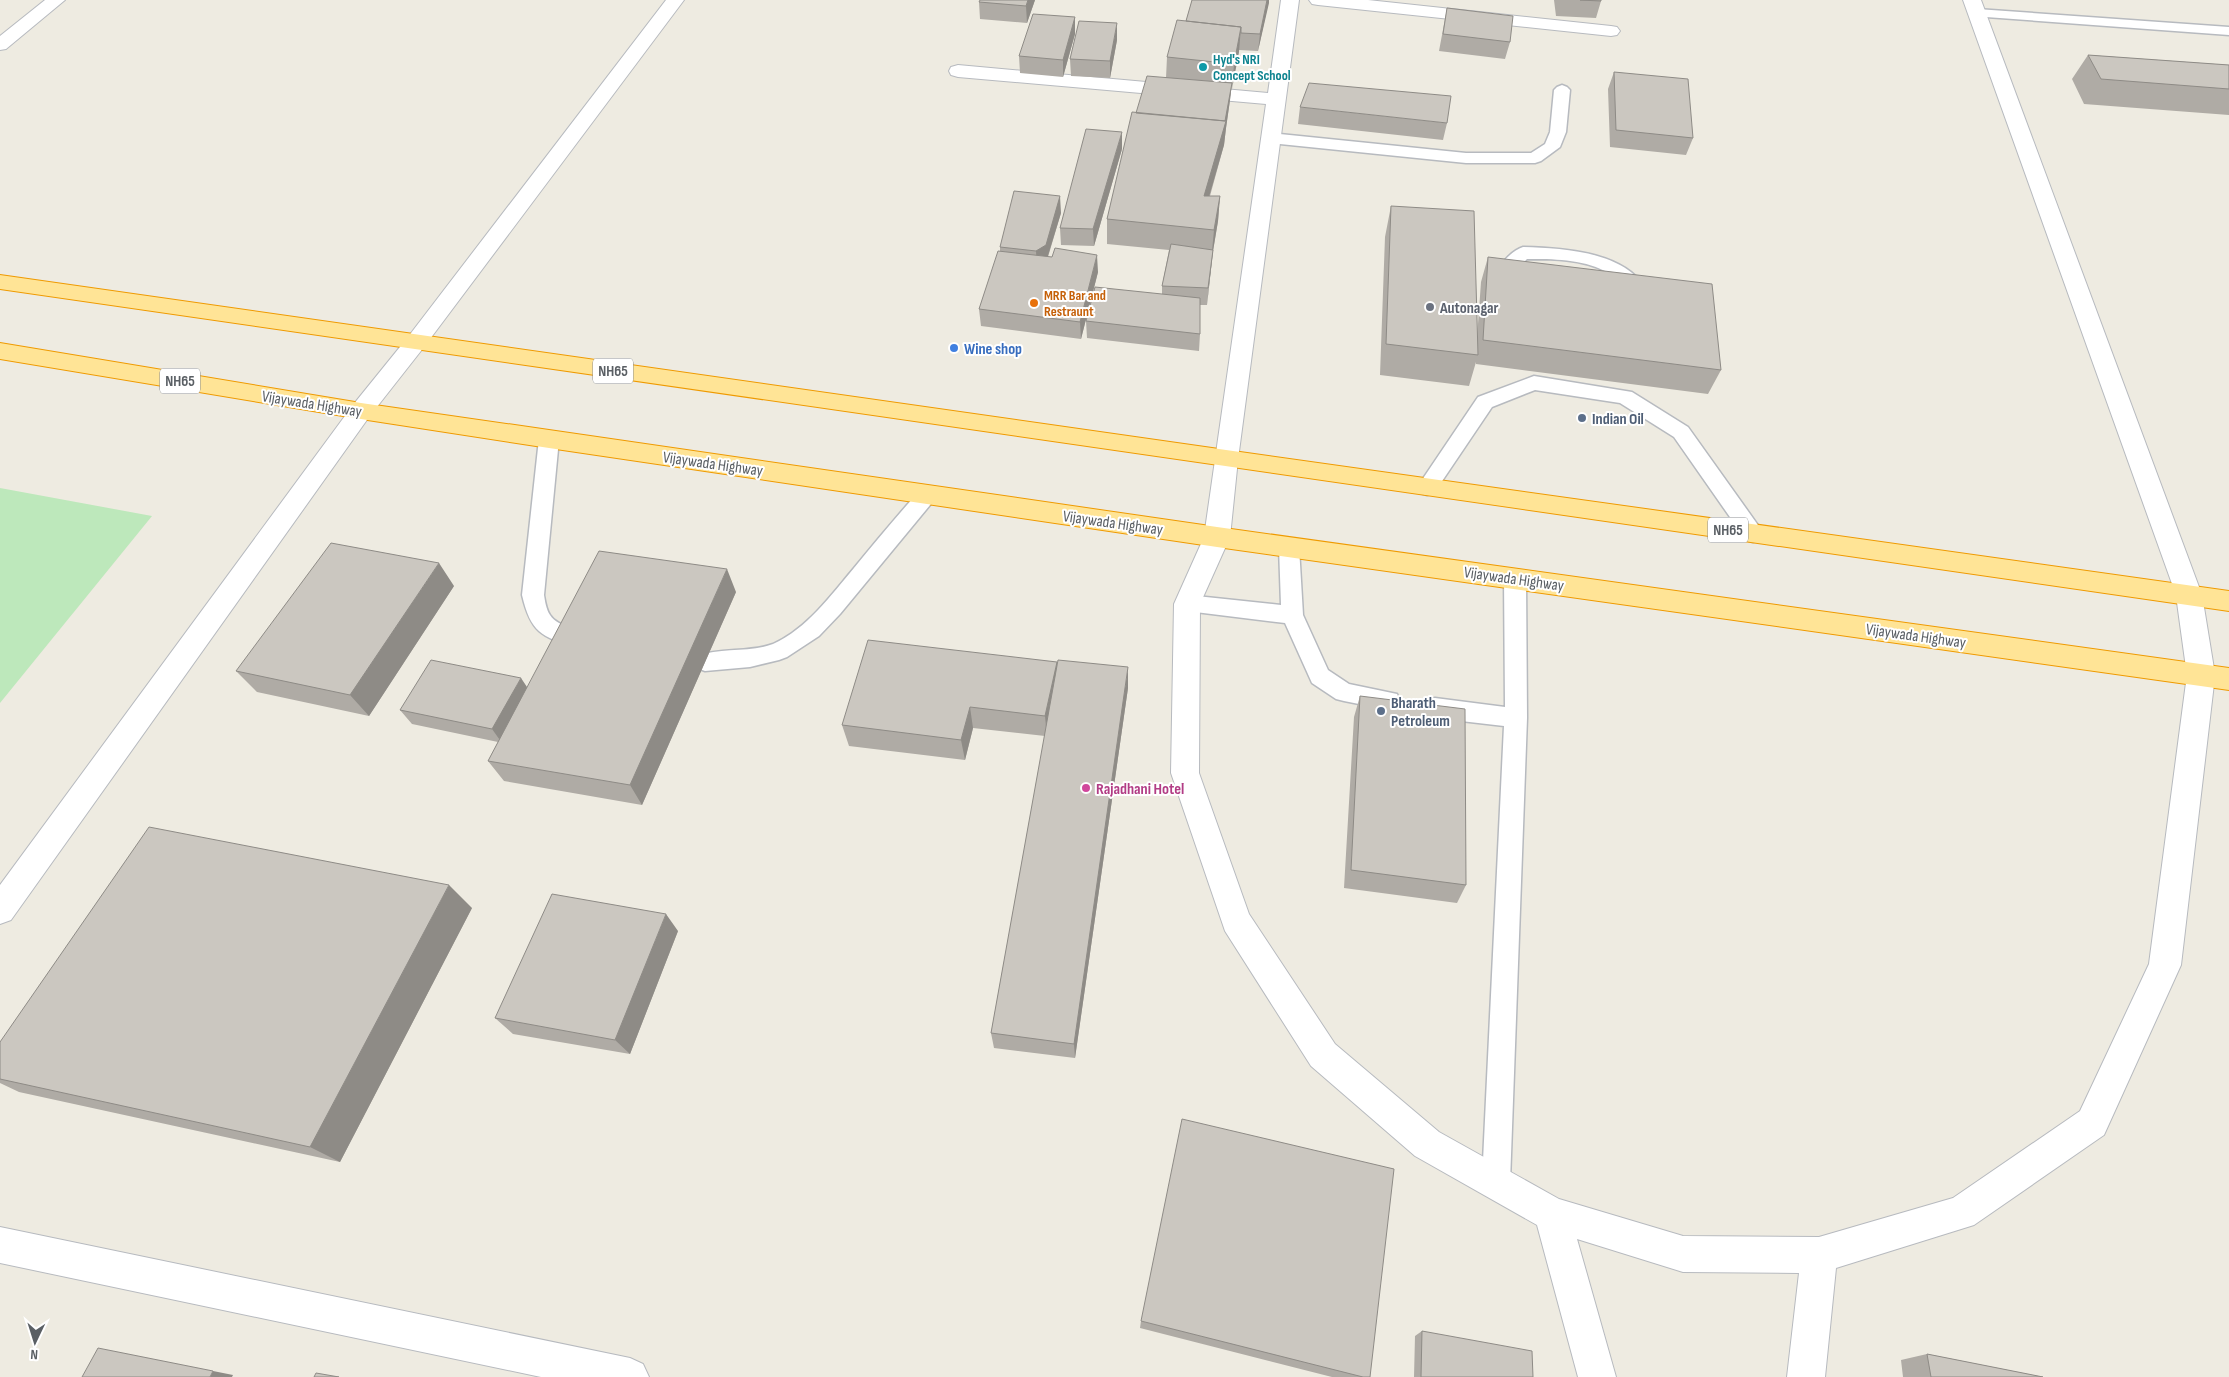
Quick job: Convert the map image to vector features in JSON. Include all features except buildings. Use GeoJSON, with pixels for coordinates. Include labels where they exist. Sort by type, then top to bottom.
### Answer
{"type":"FeatureCollection","features":[{"type":"Feature","properties":{"kind":"highway","name":"NH65"},"geometry":{"type":"LineString","coordinates":[[0,282],[1428,488],[2229,601]]}},
{"type":"Feature","properties":{"kind":"highway","name":"Vijaywada Highway"},"geometry":{"type":"LineString","coordinates":[[0,351],[361,411],[549,439],[1217,537],[2215,677]]}},
{"type":"Feature","properties":{"kind":"street"},"geometry":{"type":"LineString","coordinates":[[0,45],[56,0]]}},
{"type":"Feature","properties":{"kind":"street"},"geometry":{"type":"LineString","coordinates":[[0,910],[361,411],[416,342],[675,0]]}},
{"type":"Feature","properties":{"kind":"street"},"geometry":{"type":"LineString","coordinates":[[1290,0],[1226,459],[1217,537],[1187,604],[1185,773],[1236,920],[1323,1055],[1427,1144],[1552,1214],[1683,1254],[1819,1255],[1962,1213],[2092,1123],[2165,965],[2215,677],[2189,595],[1974,7]]}},
{"type":"Feature","properties":{"kind":"street"},"geometry":{"type":"LineString","coordinates":[[1318,0],[1611,31]]}},
{"type":"Feature","properties":{"kind":"street"},"geometry":{"type":"LineString","coordinates":[[958,71],[1275,99]]}},
{"type":"Feature","properties":{"kind":"street"},"geometry":{"type":"LineString","coordinates":[[1552,1214],[1597,1377]]}},
{"type":"Feature","properties":{"kind":"street"},"geometry":{"type":"LineString","coordinates":[[0,1245],[630,1377]]}},
{"type":"Feature","properties":{"kind":"street"},"geometry":{"type":"LineString","coordinates":[[1806,1377],[1819,1255]]}},
{"type":"Feature","properties":{"kind":"lane"},"geometry":{"type":"LineString","coordinates":[[1974,7],[2229,31]]}},
{"type":"Feature","properties":{"kind":"lane"},"geometry":{"type":"LineString","coordinates":[[1270,138],[1466,158],[1535,158],[1552,147],[1558,132],[1562,90]]}},
{"type":"Feature","properties":{"kind":"lane"},"geometry":{"type":"LineString","coordinates":[[1505,271],[1523,253],[1566,254],[1612,267],[1635,286]]}},
{"type":"Feature","properties":{"kind":"lane"},"geometry":{"type":"LineString","coordinates":[[1428,488],[1485,402],[1534,382],[1625,397],[1681,432],[1753,534]]}},
{"type":"Feature","properties":{"kind":"lane"},"geometry":{"type":"LineString","coordinates":[[549,439],[533,595],[536,611],[547,628],[576,639]]}},
{"type":"Feature","properties":{"kind":"lane"},"geometry":{"type":"LineString","coordinates":[[705,662],[750,658],[779,651],[811,630],[832,608],[928,494]]}},
{"type":"Feature","properties":{"kind":"lane"},"geometry":{"type":"LineString","coordinates":[[1289,547],[1292,615],[1320,676],[1344,692],[1371,699],[1516,718]]}},
{"type":"Feature","properties":{"kind":"lane"},"geometry":{"type":"LineString","coordinates":[[1496,1182],[1516,718],[1515,578]]}},
{"type":"Feature","properties":{"kind":"lane"},"geometry":{"type":"LineString","coordinates":[[1187,604],[1292,615]]}},
{"type":"Feature","properties":{"kind":"green space"},"geometry":{"type":"Polygon","coordinates":[[[0,488],[152,516],[0,703],[0,488]]]}},
{"type":"Feature","properties":{"kind":"place","name":"Hyd's NRI Concept School"},"geometry":{"type":"Point","coordinates":[1203,67]}},
{"type":"Feature","properties":{"kind":"place","name":"MRR Bar and Restraunt"},"geometry":{"type":"Point","coordinates":[1034,303]}},
{"type":"Feature","properties":{"kind":"place","name":"Autonagar"},"geometry":{"type":"Point","coordinates":[1430,307]}},
{"type":"Feature","properties":{"kind":"place","name":"Wine shop"},"geometry":{"type":"Point","coordinates":[954,348]}},
{"type":"Feature","properties":{"kind":"place","name":"Indian Oil"},"geometry":{"type":"Point","coordinates":[1582,418]}},
{"type":"Feature","properties":{"kind":"place","name":"Bharath Petroleum"},"geometry":{"type":"Point","coordinates":[1381,711]}},
{"type":"Feature","properties":{"kind":"place","name":"Rajadhani Hotel"},"geometry":{"type":"Point","coordinates":[1086,788]}}]}
